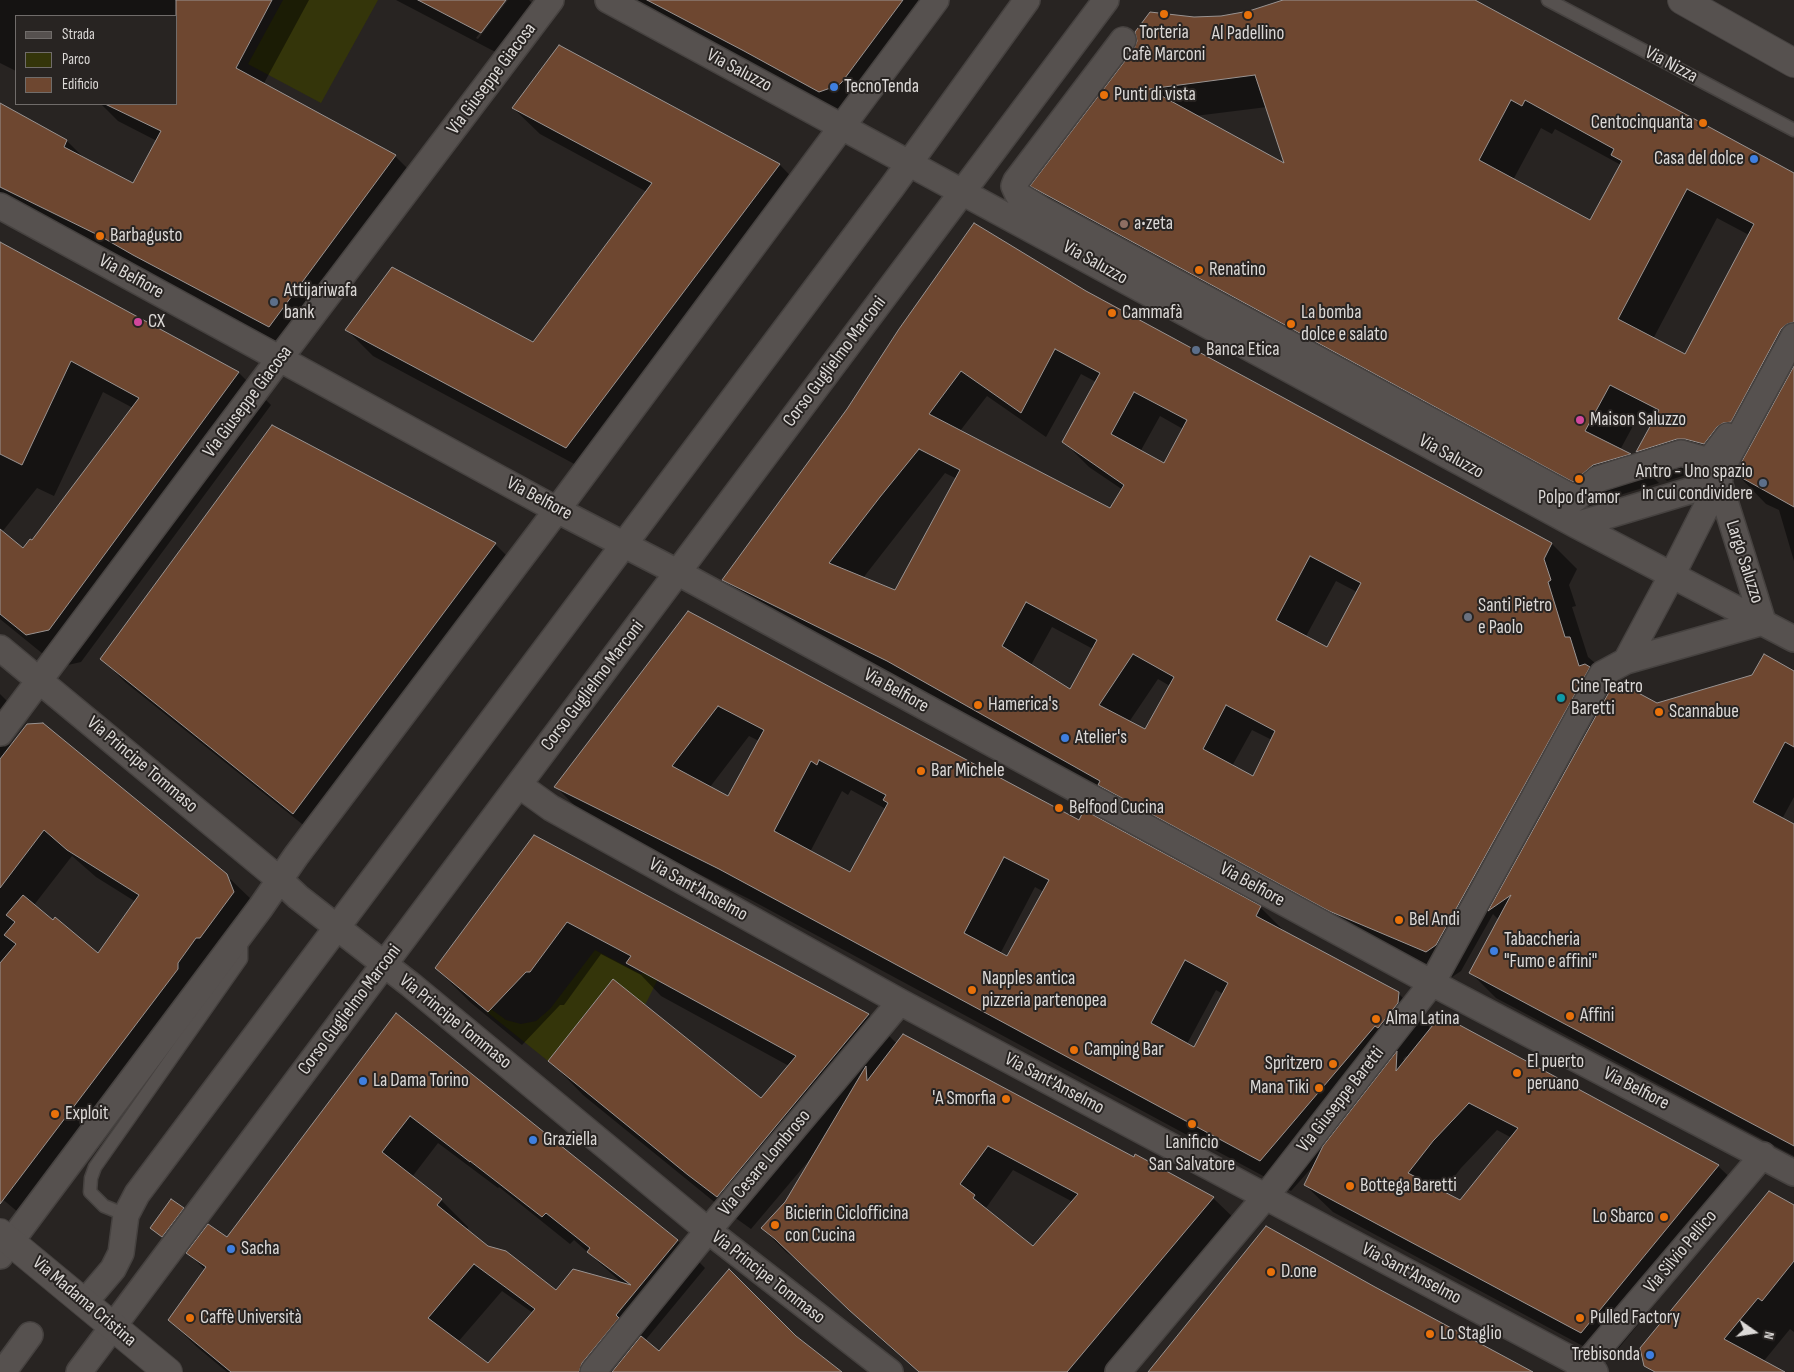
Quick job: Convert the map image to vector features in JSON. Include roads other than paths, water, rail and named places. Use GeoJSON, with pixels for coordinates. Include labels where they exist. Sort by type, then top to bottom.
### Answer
{"type":"FeatureCollection","features":[{"type":"Feature","properties":{"kind":"street","name":"Via Giuseppe Giacosa"},"geometry":{"type":"LineString","coordinates":[[0,733],[280,358],[552,0]]}},
{"type":"Feature","properties":{"kind":"street","name":"Via Saluzzo"},"geometry":{"type":"LineString","coordinates":[[608,0],[963,192],[1010,197],[1576,525],[1794,640]]}},
{"type":"Feature","properties":{"kind":"street"},"geometry":{"type":"LineString","coordinates":[[4,1243],[241,934],[308,840],[557,510],[936,0]]}},
{"type":"Feature","properties":{"kind":"street"},"geometry":{"type":"LineString","coordinates":[[84,1303],[113,1269],[121,1253],[126,1215],[143,1186],[625,545],[910,162],[1027,0]]}},
{"type":"Feature","properties":{"kind":"street","name":"Corso Guglielmo Marconi"},"geometry":{"type":"LineString","coordinates":[[79,1372],[1106,0]]}},
{"type":"Feature","properties":{"kind":"street"},"geometry":{"type":"LineString","coordinates":[[1682,0],[1794,63]]}},
{"type":"Feature","properties":{"kind":"street"},"geometry":{"type":"LineString","coordinates":[[1123,40],[1016,181],[1010,197],[1041,209],[1575,499],[1598,479],[1681,453],[1709,461],[1778,365]]}},
{"type":"Feature","properties":{"kind":"street","name":"Via Belfiore"},"geometry":{"type":"LineString","coordinates":[[0,206],[557,510],[677,572],[1432,983],[1794,1172]]}},
{"type":"Feature","properties":{"kind":"street"},"geometry":{"type":"LineString","coordinates":[[1576,525],[1720,475],[1794,336]]}},
{"type":"Feature","properties":{"kind":"street","name":"Largo Saluzzo"},"geometry":{"type":"LineString","coordinates":[[1626,661],[1672,575],[1720,475]]}},
{"type":"Feature","properties":{"kind":"street","name":"Largo Saluzzo"},"geometry":{"type":"LineString","coordinates":[[1602,674],[1626,661],[1763,622],[1720,475]]}},
{"type":"Feature","properties":{"kind":"street","name":"Via Principe Tommaso"},"geometry":{"type":"LineString","coordinates":[[0,648],[280,880],[298,897],[384,964],[708,1231],[890,1372]]}},
{"type":"Feature","properties":{"kind":"street","name":"Via Giuseppe Baretti"},"geometry":{"type":"LineString","coordinates":[[1118,1372],[1266,1196],[1432,983],[1602,674]]}},
{"type":"Feature","properties":{"kind":"street","name":"Via Sant'Anselmo"},"geometry":{"type":"LineString","coordinates":[[519,785],[551,808],[900,1002],[1266,1196],[1586,1370]]}},
{"type":"Feature","properties":{"kind":"street","name":"Via Cesare Lombroso"},"geometry":{"type":"LineString","coordinates":[[592,1372],[900,1002]]}},
{"type":"Feature","properties":{"kind":"street","name":"Via Silvio Pellico"},"geometry":{"type":"LineString","coordinates":[[1586,1370],[1763,1155]]}},
{"type":"Feature","properties":{"kind":"street","name":"Via Madama Cristina"},"geometry":{"type":"LineString","coordinates":[[4,1243],[84,1303],[168,1372]]}},
{"type":"Feature","properties":{"kind":"street"},"geometry":{"type":"LineString","coordinates":[[3,1372],[30,1335]]}},
{"type":"Feature","properties":{"kind":"lane","name":"Via Nizza"},"geometry":{"type":"LineString","coordinates":[[1548,0],[1794,130]]}},
{"type":"Feature","properties":{"kind":"lane"},"geometry":{"type":"LineString","coordinates":[[126,1215],[104,1206],[90,1192],[91,1178],[95,1167],[242,959],[241,934]]}},
{"type":"Feature","properties":{"kind":"place","name":"Torteria Cafè Marconi"},"geometry":{"type":"Point","coordinates":[1164,14]}},
{"type":"Feature","properties":{"kind":"place","name":"Al Padellino"},"geometry":{"type":"Point","coordinates":[1248,15]}},
{"type":"Feature","properties":{"kind":"place","name":"TecnoTenda"},"geometry":{"type":"Point","coordinates":[834,87]}},
{"type":"Feature","properties":{"kind":"place","name":"Punti di vista"},"geometry":{"type":"Point","coordinates":[1104,95]}},
{"type":"Feature","properties":{"kind":"place","name":"Centocinquanta"},"geometry":{"type":"Point","coordinates":[1703,123]}},
{"type":"Feature","properties":{"kind":"place","name":"Casa del dolce"},"geometry":{"type":"Point","coordinates":[1754,159]}},
{"type":"Feature","properties":{"kind":"place","name":"a•zeta"},"geometry":{"type":"Point","coordinates":[1124,224]}},
{"type":"Feature","properties":{"kind":"place","name":"Barbagusto"},"geometry":{"type":"Point","coordinates":[100,236]}},
{"type":"Feature","properties":{"kind":"place","name":"Renatino"},"geometry":{"type":"Point","coordinates":[1199,270]}},
{"type":"Feature","properties":{"kind":"place","name":"Attijariwafa bank"},"geometry":{"type":"Point","coordinates":[274,302]}},
{"type":"Feature","properties":{"kind":"place","name":"Cammafà"},"geometry":{"type":"Point","coordinates":[1112,313]}},
{"type":"Feature","properties":{"kind":"place","name":"CX"},"geometry":{"type":"Point","coordinates":[138,322]}},
{"type":"Feature","properties":{"kind":"place","name":"La bomba dolce e salato"},"geometry":{"type":"Point","coordinates":[1291,324]}},
{"type":"Feature","properties":{"kind":"place","name":"Banca Etica"},"geometry":{"type":"Point","coordinates":[1196,350]}},
{"type":"Feature","properties":{"kind":"place","name":"Maison Saluzzo"},"geometry":{"type":"Point","coordinates":[1580,420]}},
{"type":"Feature","properties":{"kind":"place","name":"Polpo d'amor"},"geometry":{"type":"Point","coordinates":[1579,479]}},
{"type":"Feature","properties":{"kind":"place","name":"Antro - Uno spazio in cui condividere"},"geometry":{"type":"Point","coordinates":[1763,483]}},
{"type":"Feature","properties":{"kind":"place","name":"Santi Pietro e Paolo"},"geometry":{"type":"Point","coordinates":[1468,617]}},
{"type":"Feature","properties":{"kind":"place","name":"Cine Teatro Baretti"},"geometry":{"type":"Point","coordinates":[1561,698]}},
{"type":"Feature","properties":{"kind":"place","name":"Hamerica's"},"geometry":{"type":"Point","coordinates":[978,705]}},
{"type":"Feature","properties":{"kind":"place","name":"Scannabue"},"geometry":{"type":"Point","coordinates":[1659,712]}},
{"type":"Feature","properties":{"kind":"place","name":"Atelier's"},"geometry":{"type":"Point","coordinates":[1065,738]}},
{"type":"Feature","properties":{"kind":"place","name":"Bar Michele"},"geometry":{"type":"Point","coordinates":[921,771]}},
{"type":"Feature","properties":{"kind":"place","name":"Belfood Cucina"},"geometry":{"type":"Point","coordinates":[1059,808]}},
{"type":"Feature","properties":{"kind":"place","name":"Bel Andi"},"geometry":{"type":"Point","coordinates":[1399,920]}},
{"type":"Feature","properties":{"kind":"place","name":"Tabaccheria \"Fumo e affini\""},"geometry":{"type":"Point","coordinates":[1494,951]}},
{"type":"Feature","properties":{"kind":"place","name":"Napples antica pizzeria partenopea"},"geometry":{"type":"Point","coordinates":[972,990]}},
{"type":"Feature","properties":{"kind":"place","name":"Affini"},"geometry":{"type":"Point","coordinates":[1570,1016]}},
{"type":"Feature","properties":{"kind":"place","name":"Alma Latina"},"geometry":{"type":"Point","coordinates":[1376,1019]}},
{"type":"Feature","properties":{"kind":"place","name":"Camping Bar"},"geometry":{"type":"Point","coordinates":[1074,1050]}},
{"type":"Feature","properties":{"kind":"place","name":"Spritzero"},"geometry":{"type":"Point","coordinates":[1333,1064]}},
{"type":"Feature","properties":{"kind":"place","name":"El puerto peruano"},"geometry":{"type":"Point","coordinates":[1517,1073]}},
{"type":"Feature","properties":{"kind":"place","name":"La Dama Torino"},"geometry":{"type":"Point","coordinates":[363,1081]}},
{"type":"Feature","properties":{"kind":"place","name":"Mana Tiki"},"geometry":{"type":"Point","coordinates":[1319,1088]}},
{"type":"Feature","properties":{"kind":"place","name":"'A Smorfia"},"geometry":{"type":"Point","coordinates":[1006,1099]}},
{"type":"Feature","properties":{"kind":"place","name":"Exploit"},"geometry":{"type":"Point","coordinates":[55,1114]}},
{"type":"Feature","properties":{"kind":"place","name":"Lanificio San Salvatore"},"geometry":{"type":"Point","coordinates":[1192,1124]}},
{"type":"Feature","properties":{"kind":"place","name":"Graziella"},"geometry":{"type":"Point","coordinates":[533,1140]}},
{"type":"Feature","properties":{"kind":"place","name":"Bottega Baretti"},"geometry":{"type":"Point","coordinates":[1350,1186]}},
{"type":"Feature","properties":{"kind":"place","name":"Lo Sbarco"},"geometry":{"type":"Point","coordinates":[1664,1217]}},
{"type":"Feature","properties":{"kind":"place","name":"Bicierin Ciclofficina con Cucina"},"geometry":{"type":"Point","coordinates":[775,1225]}},
{"type":"Feature","properties":{"kind":"place","name":"Sacha"},"geometry":{"type":"Point","coordinates":[231,1249]}},
{"type":"Feature","properties":{"kind":"place","name":"D.one"},"geometry":{"type":"Point","coordinates":[1271,1272]}},
{"type":"Feature","properties":{"kind":"place","name":"Caffè Università"},"geometry":{"type":"Point","coordinates":[190,1318]}},
{"type":"Feature","properties":{"kind":"place","name":"Pulled Factory"},"geometry":{"type":"Point","coordinates":[1580,1318]}},
{"type":"Feature","properties":{"kind":"place","name":"Lo Staglio"},"geometry":{"type":"Point","coordinates":[1430,1334]}},
{"type":"Feature","properties":{"kind":"place","name":"Trebisonda"},"geometry":{"type":"Point","coordinates":[1650,1355]}}]}
